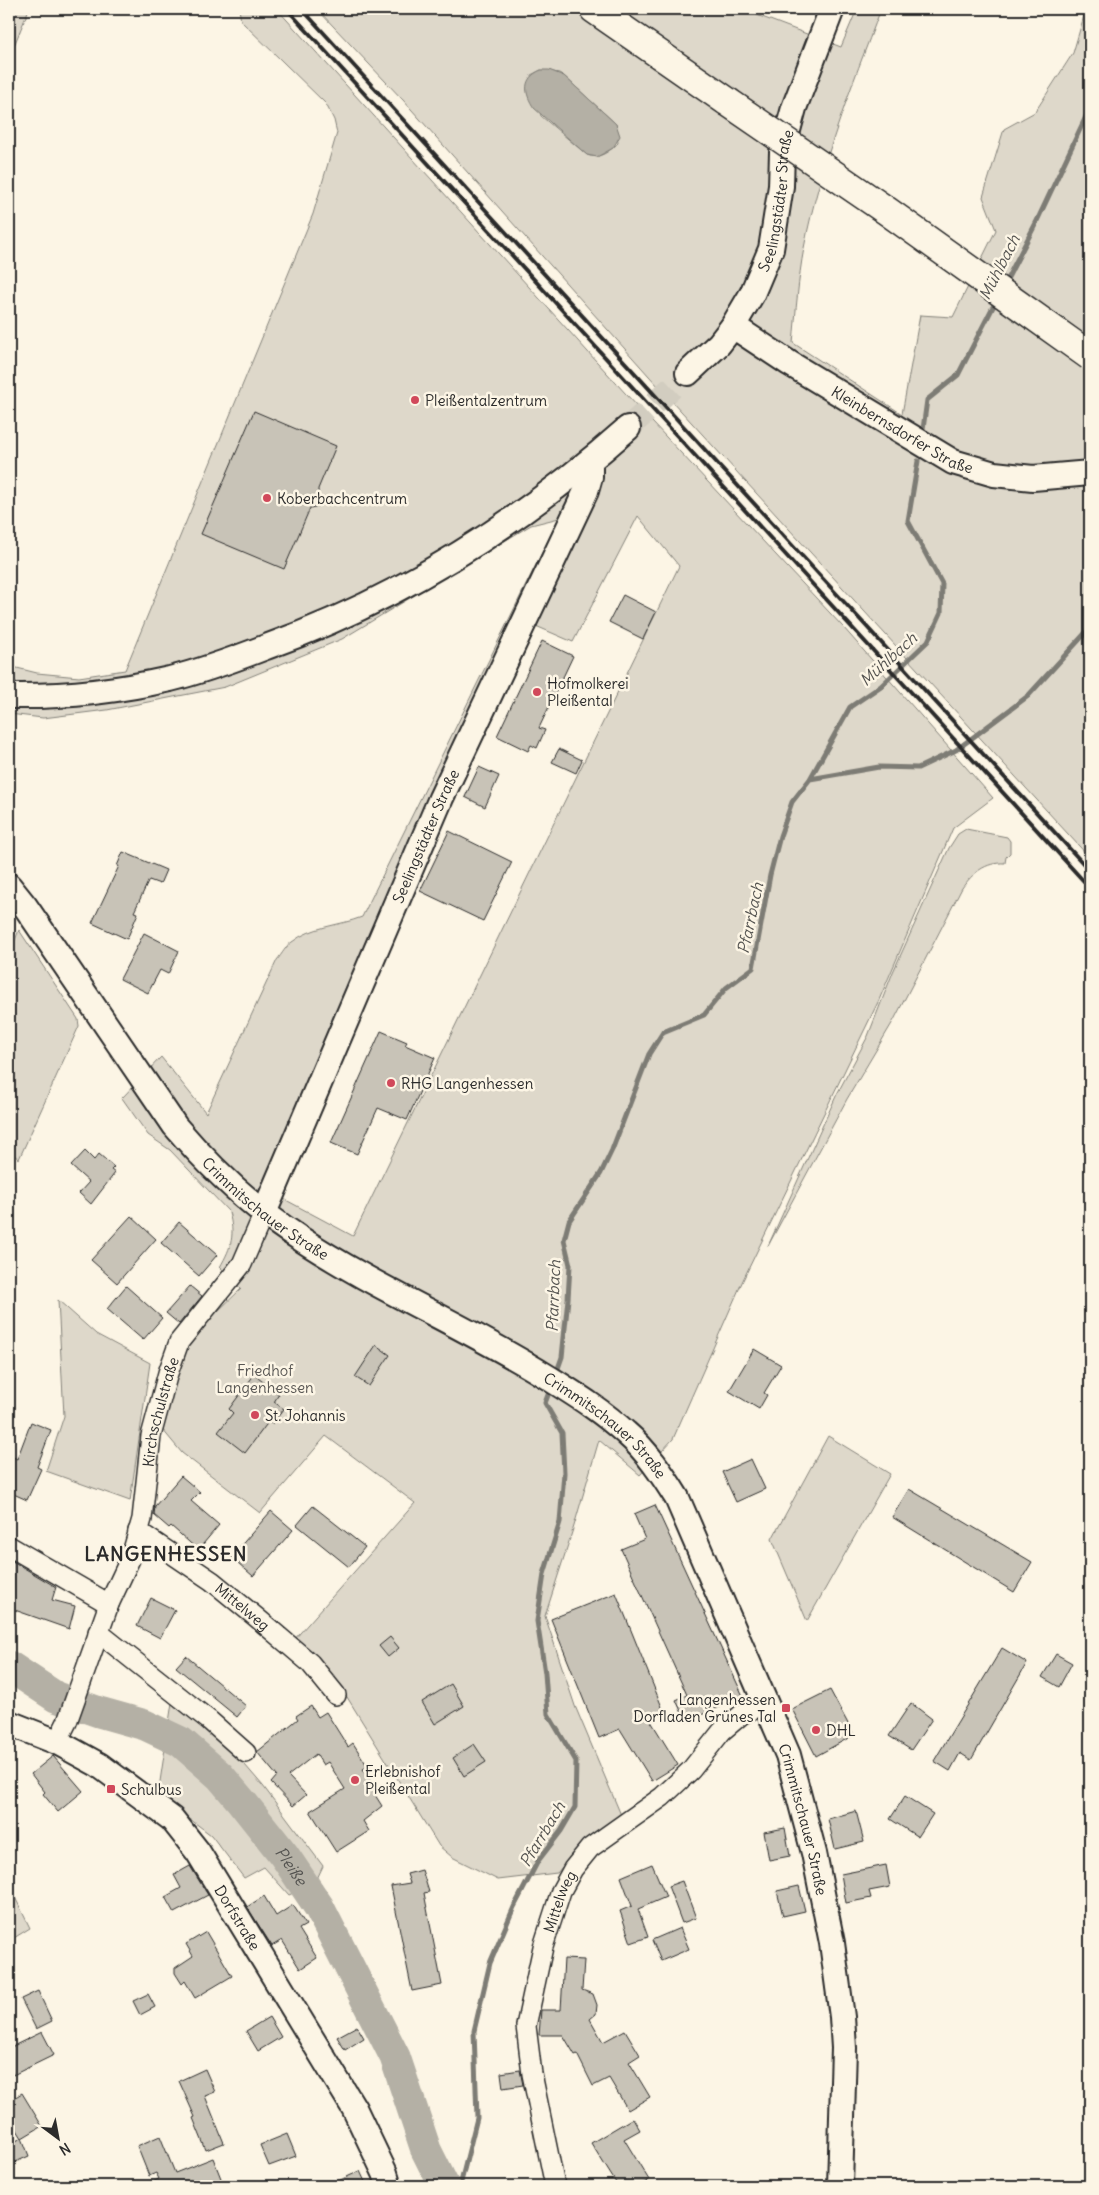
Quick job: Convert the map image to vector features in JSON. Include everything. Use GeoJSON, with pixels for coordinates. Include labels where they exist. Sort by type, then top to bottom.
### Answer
{"type":"FeatureCollection","features":[{"type":"Feature","properties":{"kind":"main road"},"geometry":{"type":"LineString","coordinates":[[594,9],[887,210],[1090,356]]}},
{"type":"Feature","properties":{"kind":"street","name":"Seelingstädter Straße"},"geometry":{"type":"LineString","coordinates":[[688,373],[719,344],[733,326],[752,294],[771,249],[781,186],[782,152],[794,108],[832,9]]}},
{"type":"Feature","properties":{"kind":"street","name":"Kleinbernsdorfer Straße"},"geometry":{"type":"LineString","coordinates":[[733,326],[789,363],[953,462],[994,474],[1033,478],[1090,473]]}},
{"type":"Feature","properties":{"kind":"street"},"geometry":{"type":"LineString","coordinates":[[9,696],[63,695],[107,690],[171,678],[232,660],[311,630],[398,590],[449,562],[499,530],[590,462],[628,428]]}},
{"type":"Feature","properties":{"kind":"street","name":"Seelingstädter Straße"},"geometry":{"type":"LineString","coordinates":[[264,1213],[441,798],[586,491],[590,477],[590,462]]}},
{"type":"Feature","properties":{"kind":"street","name":"Crimmitschauer Straße"},"geometry":{"type":"LineString","coordinates":[[9,886],[25,906],[175,1126],[202,1158],[264,1213],[298,1237],[344,1265],[481,1337],[597,1409],[627,1434],[662,1473],[677,1498],[766,1702],[788,1755],[800,1796],[816,1863],[838,1980],[844,2048],[840,2186]]}},
{"type":"Feature","properties":{"kind":"street","name":"Kirchschulstraße"},"geometry":{"type":"LineString","coordinates":[[62,1732],[109,1604],[124,1575],[138,1531],[145,1498],[151,1436],[168,1373],[179,1342],[242,1264],[264,1213]]}},
{"type":"Feature","properties":{"kind":"street","name":"Mittelweg"},"geometry":{"type":"LineString","coordinates":[[138,1531],[212,1582],[256,1617],[310,1663],[336,1694]]}},
{"type":"Feature","properties":{"kind":"street"},"geometry":{"type":"LineString","coordinates":[[9,1546],[109,1604]]}},
{"type":"Feature","properties":{"kind":"street"},"geometry":{"type":"LineString","coordinates":[[98,1632],[210,1721],[246,1753]]}},
{"type":"Feature","properties":{"kind":"street","name":"Mittelweg"},"geometry":{"type":"LineString","coordinates":[[554,2186],[532,2074],[526,2026],[543,1947],[561,1891],[573,1869],[590,1848],[662,1797],[691,1770],[722,1731],[741,1715],[766,1702]]}},
{"type":"Feature","properties":{"kind":"street","name":"Dorfstraße"},"geometry":{"type":"LineString","coordinates":[[9,1723],[62,1732],[99,1765],[172,1819],[198,1852],[354,2108],[385,2173],[389,2186]]}},
{"type":"Feature","properties":{"kind":"green space"},"geometry":{"type":"Polygon","coordinates":[[[14,9],[29,9],[9,58],[9,21],[14,9]]]}},
{"type":"Feature","properties":{"kind":"green space","name":"Friedhof Langenhessen"},"geometry":{"type":"Polygon","coordinates":[[[239,9],[277,9],[626,394],[843,627],[993,798],[953,828],[879,1000],[743,1280],[673,1439],[640,1475],[599,1440],[545,1616],[575,1706],[621,1815],[586,1841],[557,1873],[498,1880],[452,1857],[439,1846],[347,1697],[321,1663],[293,1641],[415,1503],[326,1436],[260,1513],[182,1453],[162,1429],[180,1364],[195,1333],[241,1289],[220,1267],[230,1246],[232,1234],[229,1212],[170,1150],[148,1135],[122,1098],[161,1057],[206,1113],[277,960],[286,948],[300,937],[317,929],[362,917],[559,518],[531,525],[342,639],[225,687],[107,710],[43,718],[9,714],[9,666],[37,673],[79,677],[125,670],[313,214],[337,133],[334,120],[326,104],[241,21],[239,9]],[[638,516],[573,642],[522,620],[384,925],[284,1199],[353,1236],[679,566],[638,516]]]}},
{"type":"Feature","properties":{"kind":"green space"},"geometry":{"type":"Polygon","coordinates":[[[317,9],[741,9],[841,47],[857,9],[881,9],[827,157],[811,217],[802,260],[793,343],[902,414],[920,315],[953,317],[996,230],[983,197],[1004,129],[1035,112],[1073,53],[1086,9],[1090,9],[1090,858],[649,376],[403,100],[317,9]],[[541,70],[531,75],[541,116],[587,155],[600,156],[608,152],[618,143],[616,124],[559,73],[541,70]]]}},
{"type":"Feature","properties":{"kind":"green space"},"geometry":{"type":"Polygon","coordinates":[[[966,829],[1007,837],[1010,841],[1010,853],[1006,857],[1005,863],[991,864],[980,869],[962,888],[894,1020],[847,1099],[768,1246],[837,1094],[868,1036],[893,972],[949,848],[958,834],[966,829]]]}},
{"type":"Feature","properties":{"kind":"green space"},"geometry":{"type":"Polygon","coordinates":[[[19,930],[78,1019],[79,1026],[19,1159],[9,1151],[9,955],[19,930]]]}},
{"type":"Feature","properties":{"kind":"green space"},"geometry":{"type":"Polygon","coordinates":[[[58,1300],[96,1334],[150,1363],[130,1501],[46,1471],[64,1416],[58,1300]]]}},
{"type":"Feature","properties":{"kind":"green space"},"geometry":{"type":"Polygon","coordinates":[[[828,1436],[890,1474],[807,1621],[772,1539],[828,1436]]]}},
{"type":"Feature","properties":{"kind":"green space"},"geometry":{"type":"Polygon","coordinates":[[[173,1696],[233,1751],[263,1786],[323,1866],[315,1883],[289,1895],[264,1867],[244,1878],[211,1835],[174,1807],[159,1788],[173,1696]]]}},
{"type":"Feature","properties":{"kind":"green space"},"geometry":{"type":"Polygon","coordinates":[[[9,1885],[30,1928],[9,1941],[9,1885]]]}},
{"type":"Feature","properties":{"kind":"shaded area"},"geometry":{"type":"Polygon","coordinates":[[[541,70],[549,70],[564,76],[616,124],[620,136],[613,148],[597,157],[587,155],[534,108],[528,97],[527,86],[530,77],[541,70]]]}},
{"type":"Feature","properties":{"kind":"building","name":"Koberbachcentrum"},"geometry":{"type":"Polygon","coordinates":[[[254,411],[336,446],[318,489],[319,506],[310,508],[284,569],[201,534],[254,411]]]}},
{"type":"Feature","properties":{"kind":"building"},"geometry":{"type":"Polygon","coordinates":[[[623,595],[656,612],[643,639],[609,622],[623,595]]]}},
{"type":"Feature","properties":{"kind":"building","name":"Hofmolkerei Pleißental"},"geometry":{"type":"Polygon","coordinates":[[[542,641],[573,656],[539,728],[545,730],[537,748],[531,745],[528,751],[497,736],[542,641]]]}},
{"type":"Feature","properties":{"kind":"building"},"geometry":{"type":"Polygon","coordinates":[[[559,749],[582,760],[576,773],[552,762],[559,749]]]}},
{"type":"Feature","properties":{"kind":"building"},"geometry":{"type":"Polygon","coordinates":[[[479,767],[499,776],[485,807],[465,797],[479,767]]]}},
{"type":"Feature","properties":{"kind":"building"},"geometry":{"type":"Polygon","coordinates":[[[449,831],[512,862],[483,921],[420,891],[449,831]]]}},
{"type":"Feature","properties":{"kind":"building"},"geometry":{"type":"Polygon","coordinates":[[[123,852],[166,870],[160,884],[149,880],[134,912],[138,913],[127,939],[92,923],[119,866],[117,866],[123,852]]]}},
{"type":"Feature","properties":{"kind":"building"},"geometry":{"type":"Polygon","coordinates":[[[144,933],[179,951],[168,974],[160,970],[148,993],[120,979],[144,933]]]}},
{"type":"Feature","properties":{"kind":"building","name":"RHG Langenhessen"},"geometry":{"type":"Polygon","coordinates":[[[381,1031],[407,1042],[405,1045],[435,1058],[407,1120],[378,1108],[357,1154],[331,1143],[381,1031]]]}},
{"type":"Feature","properties":{"kind":"building"},"geometry":{"type":"Polygon","coordinates":[[[85,1151],[94,1160],[99,1154],[114,1167],[111,1170],[115,1173],[91,1204],[79,1193],[89,1182],[71,1166],[85,1151]]]}},
{"type":"Feature","properties":{"kind":"building"},"geometry":{"type":"Polygon","coordinates":[[[131,1216],[156,1239],[117,1283],[91,1260],[131,1216]]]}},
{"type":"Feature","properties":{"kind":"building"},"geometry":{"type":"Polygon","coordinates":[[[179,1222],[217,1255],[199,1276],[161,1243],[179,1222]]]}},
{"type":"Feature","properties":{"kind":"building"},"geometry":{"type":"Polygon","coordinates":[[[126,1286],[162,1318],[143,1340],[107,1309],[126,1286]]]}},
{"type":"Feature","properties":{"kind":"building"},"geometry":{"type":"Polygon","coordinates":[[[190,1286],[202,1296],[179,1324],[166,1313],[190,1286]]]}},
{"type":"Feature","properties":{"kind":"building"},"geometry":{"type":"Polygon","coordinates":[[[376,1345],[390,1355],[369,1386],[355,1377],[376,1345]]]}},
{"type":"Feature","properties":{"kind":"building"},"geometry":{"type":"Polygon","coordinates":[[[754,1349],[781,1365],[764,1393],[767,1395],[759,1409],[729,1391],[754,1349]]]}},
{"type":"Feature","properties":{"kind":"building","name":"St. Johannis"},"geometry":{"type":"Polygon","coordinates":[[[254,1375],[279,1394],[274,1402],[284,1409],[272,1424],[269,1421],[245,1453],[218,1432],[233,1413],[229,1409],[254,1375]]]}},
{"type":"Feature","properties":{"kind":"building"},"geometry":{"type":"Polygon","coordinates":[[[31,1422],[51,1430],[37,1467],[41,1469],[27,1500],[9,1492],[9,1455],[17,1459],[31,1422]]]}},
{"type":"Feature","properties":{"kind":"building"},"geometry":{"type":"Polygon","coordinates":[[[751,1459],[765,1489],[736,1502],[722,1472],[751,1459]]]}},
{"type":"Feature","properties":{"kind":"building"},"geometry":{"type":"Polygon","coordinates":[[[181,1476],[200,1492],[191,1501],[219,1525],[198,1550],[171,1526],[169,1528],[154,1515],[155,1506],[181,1476]]]}},
{"type":"Feature","properties":{"kind":"building"},"geometry":{"type":"Polygon","coordinates":[[[909,1489],[1032,1562],[1014,1592],[892,1517],[909,1489]]]}},
{"type":"Feature","properties":{"kind":"building"},"geometry":{"type":"Polygon","coordinates":[[[655,1505],[743,1696],[686,1722],[676,1700],[687,1695],[621,1549],[645,1539],[634,1514],[655,1505]]]}},
{"type":"Feature","properties":{"kind":"building"},"geometry":{"type":"Polygon","coordinates":[[[313,1506],[365,1547],[349,1567],[297,1525],[313,1506]]]}},
{"type":"Feature","properties":{"kind":"building"},"geometry":{"type":"Polygon","coordinates":[[[271,1511],[293,1530],[253,1576],[231,1557],[271,1511]]]}},
{"type":"Feature","properties":{"kind":"building"},"geometry":{"type":"Polygon","coordinates":[[[9,1559],[56,1587],[52,1600],[75,1606],[69,1629],[9,1608],[9,1559]]]}},
{"type":"Feature","properties":{"kind":"building"},"geometry":{"type":"Polygon","coordinates":[[[616,1593],[664,1712],[649,1718],[678,1765],[652,1781],[620,1729],[599,1738],[551,1619],[616,1593]]]}},
{"type":"Feature","properties":{"kind":"building"},"geometry":{"type":"Polygon","coordinates":[[[151,1598],[175,1610],[160,1638],[137,1626],[151,1598]]]}},
{"type":"Feature","properties":{"kind":"building"},"geometry":{"type":"Polygon","coordinates":[[[390,1637],[399,1648],[388,1657],[379,1646],[390,1637]]]}},
{"type":"Feature","properties":{"kind":"building"},"geometry":{"type":"Polygon","coordinates":[[[1002,1648],[1027,1663],[971,1760],[960,1753],[950,1771],[934,1761],[1002,1648]]]}},
{"type":"Feature","properties":{"kind":"building"},"geometry":{"type":"Polygon","coordinates":[[[1056,1654],[1072,1663],[1059,1687],[1042,1677],[1056,1654]]]}},
{"type":"Feature","properties":{"kind":"building"},"geometry":{"type":"Polygon","coordinates":[[[186,1656],[246,1706],[237,1717],[176,1667],[186,1656]]]}},
{"type":"Feature","properties":{"kind":"building"},"geometry":{"type":"Polygon","coordinates":[[[451,1684],[464,1706],[435,1724],[422,1702],[451,1684]]]}},
{"type":"Feature","properties":{"kind":"building"},"geometry":{"type":"Polygon","coordinates":[[[830,1690],[854,1735],[816,1756],[792,1709],[830,1690]]]}},
{"type":"Feature","properties":{"kind":"building"},"geometry":{"type":"Polygon","coordinates":[[[911,1703],[932,1719],[911,1750],[889,1736],[911,1703]]]}},
{"type":"Feature","properties":{"kind":"building","name":"Erlebnishof Pleißental"},"geometry":{"type":"Polygon","coordinates":[[[311,1706],[318,1717],[326,1712],[348,1747],[353,1743],[368,1767],[363,1769],[373,1785],[370,1787],[382,1806],[363,1821],[369,1831],[336,1852],[310,1811],[345,1789],[328,1762],[323,1765],[316,1754],[288,1776],[306,1795],[293,1806],[271,1783],[277,1776],[257,1752],[298,1719],[296,1716],[311,1706]]]}},
{"type":"Feature","properties":{"kind":"building"},"geometry":{"type":"Polygon","coordinates":[[[474,1744],[486,1762],[464,1776],[453,1758],[474,1744]]]}},
{"type":"Feature","properties":{"kind":"building"},"geometry":{"type":"Polygon","coordinates":[[[53,1756],[83,1791],[58,1812],[43,1794],[45,1792],[31,1774],[53,1756]]]}},
{"type":"Feature","properties":{"kind":"building"},"geometry":{"type":"Polygon","coordinates":[[[905,1796],[933,1814],[918,1837],[890,1819],[905,1796]]]}},
{"type":"Feature","properties":{"kind":"building"},"geometry":{"type":"Polygon","coordinates":[[[856,1811],[864,1842],[835,1849],[828,1819],[856,1811]]]}},
{"type":"Feature","properties":{"kind":"building"},"geometry":{"type":"Polygon","coordinates":[[[785,1828],[790,1856],[769,1860],[764,1832],[785,1828]]]}},
{"type":"Feature","properties":{"kind":"building"},"geometry":{"type":"Polygon","coordinates":[[[652,1864],[666,1897],[638,1909],[648,1937],[631,1943],[620,1911],[632,1906],[621,1877],[652,1864]]]}},
{"type":"Feature","properties":{"kind":"building"},"geometry":{"type":"Polygon","coordinates":[[[886,1865],[890,1887],[869,1891],[871,1898],[846,1903],[841,1874],[886,1865]]]}},
{"type":"Feature","properties":{"kind":"building"},"geometry":{"type":"Polygon","coordinates":[[[190,1866],[208,1895],[174,1913],[165,1897],[181,1888],[174,1875],[190,1866]]]}},
{"type":"Feature","properties":{"kind":"building"},"geometry":{"type":"Polygon","coordinates":[[[422,1870],[429,1892],[424,1893],[442,1985],[412,1991],[391,1886],[410,1883],[407,1874],[422,1870]]]}},
{"type":"Feature","properties":{"kind":"building"},"geometry":{"type":"Polygon","coordinates":[[[682,1881],[696,1918],[682,1923],[668,1886],[682,1881]]]}},
{"type":"Feature","properties":{"kind":"building"},"geometry":{"type":"Polygon","coordinates":[[[799,1886],[805,1911],[783,1916],[777,1891],[799,1886]]]}},
{"type":"Feature","properties":{"kind":"building"},"geometry":{"type":"Polygon","coordinates":[[[264,1896],[276,1916],[293,1905],[306,1925],[299,1929],[317,1958],[300,1969],[282,1940],[272,1946],[247,1907],[264,1896]]]}},
{"type":"Feature","properties":{"kind":"building"},"geometry":{"type":"Polygon","coordinates":[[[680,1928],[689,1949],[661,1961],[652,1940],[680,1928]]]}},
{"type":"Feature","properties":{"kind":"building"},"geometry":{"type":"Polygon","coordinates":[[[206,1932],[232,1976],[195,1998],[185,1981],[182,1984],[175,1973],[175,1968],[193,1956],[186,1944],[206,1932]]]}},
{"type":"Feature","properties":{"kind":"building"},"geometry":{"type":"Polygon","coordinates":[[[564,1959],[584,1960],[582,1990],[593,1994],[597,2005],[596,2014],[590,2019],[603,2042],[625,2030],[640,2055],[629,2062],[650,2097],[628,2110],[609,2078],[593,2086],[577,2054],[575,2055],[563,2035],[539,2035],[541,2010],[561,2010],[564,1959]]]}},
{"type":"Feature","properties":{"kind":"building"},"geometry":{"type":"Polygon","coordinates":[[[38,1991],[52,2021],[36,2029],[21,1999],[38,1991]]]}},
{"type":"Feature","properties":{"kind":"building"},"geometry":{"type":"Polygon","coordinates":[[[148,1994],[155,2007],[140,2015],[133,2001],[148,1994]]]}},
{"type":"Feature","properties":{"kind":"building"},"geometry":{"type":"Polygon","coordinates":[[[269,2017],[281,2037],[258,2051],[246,2031],[269,2017]]]}},
{"type":"Feature","properties":{"kind":"building"},"geometry":{"type":"Polygon","coordinates":[[[357,2026],[364,2038],[345,2050],[337,2037],[357,2026]]]}},
{"type":"Feature","properties":{"kind":"building"},"geometry":{"type":"Polygon","coordinates":[[[42,2032],[54,2055],[13,2075],[9,2067],[9,2048],[42,2032]]]}},
{"type":"Feature","properties":{"kind":"building"},"geometry":{"type":"Polygon","coordinates":[[[205,2069],[215,2092],[205,2096],[224,2143],[206,2150],[193,2118],[195,2117],[179,2081],[205,2069]]]}},
{"type":"Feature","properties":{"kind":"building"},"geometry":{"type":"Polygon","coordinates":[[[520,2070],[523,2085],[503,2088],[501,2073],[520,2070]]]}},
{"type":"Feature","properties":{"kind":"building"},"geometry":{"type":"Polygon","coordinates":[[[22,2093],[42,2126],[22,2138],[9,2117],[9,2101],[22,2093]]]}},
{"type":"Feature","properties":{"kind":"building"},"geometry":{"type":"Polygon","coordinates":[[[633,2118],[640,2130],[624,2139],[649,2180],[639,2186],[618,2186],[591,2143],[633,2118]]]}},
{"type":"Feature","properties":{"kind":"building"},"geometry":{"type":"Polygon","coordinates":[[[287,2134],[296,2156],[269,2166],[260,2145],[287,2134]]]}},
{"type":"Feature","properties":{"kind":"building"},"geometry":{"type":"Polygon","coordinates":[[[160,2136],[175,2173],[213,2158],[224,2186],[143,2186],[159,2179],[156,2173],[149,2176],[137,2146],[160,2136]]]}},
{"type":"Feature","properties":{"kind":"building"},"geometry":{"type":"Polygon","coordinates":[[[22,2138],[29,2156],[9,2165],[9,2144],[22,2138]]]}},
{"type":"Feature","properties":{"kind":"building"},"geometry":{"type":"Polygon","coordinates":[[[360,2171],[367,2186],[327,2186],[360,2171]]]}},
{"type":"Feature","properties":{"kind":"waterway","name":"Mühlbach"},"geometry":{"type":"LineString","coordinates":[[1004,285],[1036,223],[1090,108]]}},
{"type":"Feature","properties":{"kind":"waterway","name":"Mühlbach"},"geometry":{"type":"LineString","coordinates":[[923,429],[927,400],[958,375],[997,299]]}},
{"type":"Feature","properties":{"kind":"waterway","name":"Mühlbach"},"geometry":{"type":"LineString","coordinates":[[810,779],[850,707],[881,686],[928,641],[941,613],[942,584],[908,521],[918,461]]}},
{"type":"Feature","properties":{"kind":"waterway","name":"Pfarrbach"},"geometry":{"type":"LineString","coordinates":[[556,1374],[562,1357],[568,1299],[570,1265],[564,1240],[569,1221],[601,1173],[612,1150],[649,1054],[663,1032],[704,1015],[726,988],[753,968],[770,875],[780,836],[792,802],[810,779],[879,767],[918,768],[956,750],[1028,696],[1090,628]]}},
{"type":"Feature","properties":{"kind":"waterway","name":"Pfarrbach"},"geometry":{"type":"LineString","coordinates":[[460,2186],[477,2118],[474,2031],[490,1963],[514,1907],[538,1861],[561,1831],[575,1807],[576,1761],[548,1714],[545,1673],[537,1621],[544,1574],[560,1522],[564,1473],[562,1433],[545,1403],[551,1387]]}},
{"type":"Feature","properties":{"kind":"waterway","name":"Pleiße"},"geometry":{"type":"LineString","coordinates":[[9,1666],[56,1697],[145,1725],[181,1742],[220,1776],[242,1802],[284,1855],[319,1907],[395,2057],[426,2150],[444,2186]]}},
{"type":"Feature","properties":{"kind":"tunnel"},"geometry":{"type":"LineString","coordinates":[[628,428],[688,373]]}},
{"type":"Feature","properties":{"kind":"railway"},"geometry":{"type":"LineString","coordinates":[[287,9],[1090,888]]}},
{"type":"Feature","properties":{"kind":"railway"},"geometry":{"type":"LineString","coordinates":[[302,9],[1090,871]]}},
{"type":"Feature","properties":{"kind":"place","name":"Pleißentalzentrum"},"geometry":{"type":"Point","coordinates":[415,400]}},
{"type":"Feature","properties":{"kind":"place","name":"Koberbachcentrum"},"geometry":{"type":"Point","coordinates":[267,498]}},
{"type":"Feature","properties":{"kind":"place","name":"Hofmolkerei Pleißental"},"geometry":{"type":"Point","coordinates":[537,692]}},
{"type":"Feature","properties":{"kind":"place","name":"RHG Langenhessen"},"geometry":{"type":"Point","coordinates":[391,1083]}},
{"type":"Feature","properties":{"kind":"place","name":"St. Johannis"},"geometry":{"type":"Point","coordinates":[255,1415]}},
{"type":"Feature","properties":{"kind":"place","name":"Langenhessen Dorfladen Grünes Tal"},"geometry":{"type":"Point","coordinates":[786,1708]}},
{"type":"Feature","properties":{"kind":"place","name":"DHL"},"geometry":{"type":"Point","coordinates":[816,1730]}},
{"type":"Feature","properties":{"kind":"place","name":"Erlebnishof Pleißental"},"geometry":{"type":"Point","coordinates":[355,1780]}},
{"type":"Feature","properties":{"kind":"place","name":"Schulbus"},"geometry":{"type":"Point","coordinates":[111,1789]}},
{"type":"Feature","properties":{"kind":"district","name":"LANGENHESSEN"},"geometry":{"type":"Point","coordinates":[166,1553]}}]}
